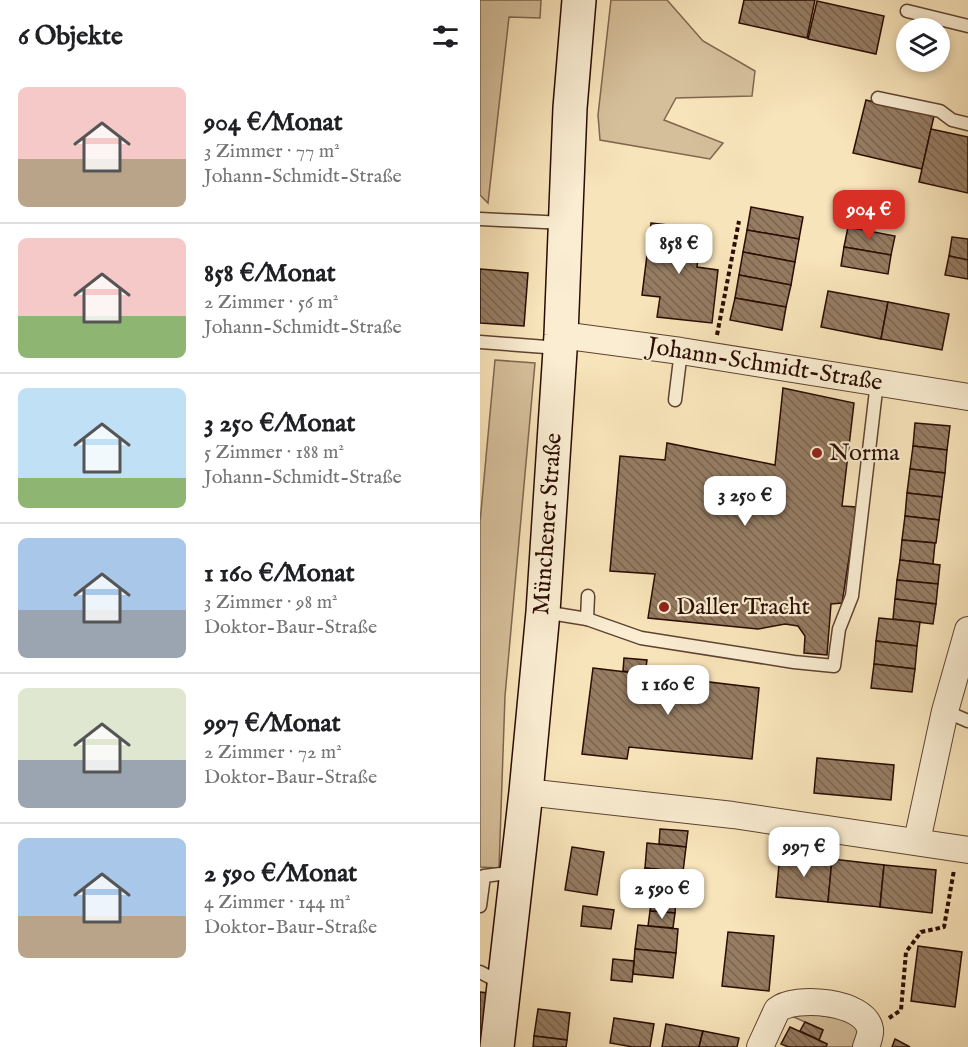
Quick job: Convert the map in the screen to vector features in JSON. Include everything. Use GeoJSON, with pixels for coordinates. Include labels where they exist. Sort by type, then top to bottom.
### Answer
{"type":"FeatureCollection","features":[{"type":"Feature","properties":{"kind":"main road","name":"Münchener Straße"},"geometry":{"type":"LineString","coordinates":[[497,1047],[492,978],[517,872],[543,612],[561,342],[570,108],[579,0]]}},
{"type":"Feature","properties":{"kind":"street","name":"Johann-Schmidt-Straße"},"geometry":{"type":"LineString","coordinates":[[561,342],[681,351],[968,397]]}},
{"type":"Feature","properties":{"kind":"street"},"geometry":{"type":"LineString","coordinates":[[917,841],[957,716],[968,630]]}},
{"type":"Feature","properties":{"kind":"street"},"geometry":{"type":"LineString","coordinates":[[526,792],[733,815],[963,849]]}},
{"type":"Feature","properties":{"kind":"street"},"geometry":{"type":"LineString","coordinates":[[760,1047],[777,1010],[791,1003],[841,1005],[858,1014],[868,1037]]}},
{"type":"Feature","properties":{"kind":"lane"},"geometry":{"type":"LineString","coordinates":[[908,11],[968,26]]}},
{"type":"Feature","properties":{"kind":"lane"},"geometry":{"type":"LineString","coordinates":[[878,98],[940,111],[952,120],[968,124]]}},
{"type":"Feature","properties":{"kind":"lane"},"geometry":{"type":"LineString","coordinates":[[480,219],[566,223]]}},
{"type":"Feature","properties":{"kind":"lane"},"geometry":{"type":"LineString","coordinates":[[480,342],[561,342]]}},
{"type":"Feature","properties":{"kind":"lane"},"geometry":{"type":"LineString","coordinates":[[675,400],[681,351]]}},
{"type":"Feature","properties":{"kind":"lane"},"geometry":{"type":"LineString","coordinates":[[543,612],[587,619],[641,638],[834,666],[839,629],[852,596],[876,382]]}},
{"type":"Feature","properties":{"kind":"lane"},"geometry":{"type":"LineString","coordinates":[[587,619],[588,596]]}},
{"type":"Feature","properties":{"kind":"lane"},"geometry":{"type":"LineString","coordinates":[[480,906],[484,876],[517,872]]}},
{"type":"Feature","properties":{"kind":"path"},"geometry":{"type":"LineString","coordinates":[[713,356],[739,221]]}},
{"type":"Feature","properties":{"kind":"path"},"geometry":{"type":"LineString","coordinates":[[868,1037],[901,1010],[906,952],[921,932],[944,927],[963,849]]}},
{"type":"Feature","properties":{"kind":"shaded area"},"geometry":{"type":"Polygon","coordinates":[[[480,0],[541,0],[540,18],[509,17],[488,203],[480,195],[480,0]]]}},
{"type":"Feature","properties":{"kind":"shaded area"},"geometry":{"type":"Polygon","coordinates":[[[611,0],[667,0],[703,41],[755,71],[752,96],[676,98],[664,120],[723,143],[710,159],[600,140],[598,115],[611,0]]]}},
{"type":"Feature","properties":{"kind":"shaded area"},"geometry":{"type":"Polygon","coordinates":[[[495,360],[535,363],[505,696],[499,868],[480,867],[480,522],[495,360]]]}},
{"type":"Feature","properties":{"kind":"shaded area"},"geometry":{"type":"Polygon","coordinates":[[[795,1011],[843,1019],[858,1029],[857,1047],[826,1047],[827,1044],[819,1040],[823,1030],[787,1014],[795,1011]]]}},
{"type":"Feature","properties":{"kind":"building"},"geometry":{"type":"Polygon","coordinates":[[[744,0],[815,0],[807,38],[739,23],[744,0]]]}},
{"type":"Feature","properties":{"kind":"building"},"geometry":{"type":"Polygon","coordinates":[[[817,1],[884,16],[876,54],[808,39],[817,1]]]}},
{"type":"Feature","properties":{"kind":"building"},"geometry":{"type":"Polygon","coordinates":[[[866,100],[934,116],[922,169],[853,153],[866,100]]]}},
{"type":"Feature","properties":{"kind":"building"},"geometry":{"type":"Polygon","coordinates":[[[931,129],[968,137],[968,193],[919,182],[931,129]]]}},
{"type":"Feature","properties":{"kind":"building"},"geometry":{"type":"Polygon","coordinates":[[[751,207],[803,217],[799,239],[747,230],[751,207]]]}},
{"type":"Feature","properties":{"kind":"building"},"geometry":{"type":"Polygon","coordinates":[[[651,223],[701,229],[697,267],[718,270],[712,323],[657,317],[660,297],[642,295],[651,223]]]}},
{"type":"Feature","properties":{"kind":"building"},"geometry":{"type":"Polygon","coordinates":[[[848,227],[895,236],[891,255],[844,247],[848,227]]]}},
{"type":"Feature","properties":{"kind":"building"},"geometry":{"type":"Polygon","coordinates":[[[747,230],[799,239],[795,262],[743,252],[747,230]]]}},
{"type":"Feature","properties":{"kind":"building"},"geometry":{"type":"Polygon","coordinates":[[[952,237],[968,239],[968,260],[949,256],[952,237]]]}},
{"type":"Feature","properties":{"kind":"building"},"geometry":{"type":"Polygon","coordinates":[[[844,247],[891,255],[888,274],[841,266],[844,247]]]}},
{"type":"Feature","properties":{"kind":"building"},"geometry":{"type":"Polygon","coordinates":[[[743,252],[795,262],[791,285],[739,275],[743,252]]]}},
{"type":"Feature","properties":{"kind":"building"},"geometry":{"type":"Polygon","coordinates":[[[949,256],[968,260],[968,279],[945,275],[949,256]]]}},
{"type":"Feature","properties":{"kind":"building"},"geometry":{"type":"Polygon","coordinates":[[[480,269],[528,273],[524,326],[480,323],[480,269]]]}},
{"type":"Feature","properties":{"kind":"building"},"geometry":{"type":"Polygon","coordinates":[[[739,275],[791,285],[786,307],[735,298],[739,275]]]}},
{"type":"Feature","properties":{"kind":"building"},"geometry":{"type":"Polygon","coordinates":[[[828,291],[888,302],[881,339],[821,327],[828,291]]]}},
{"type":"Feature","properties":{"kind":"building"},"geometry":{"type":"Polygon","coordinates":[[[735,298],[786,307],[782,330],[730,320],[735,298]]]}},
{"type":"Feature","properties":{"kind":"building"},"geometry":{"type":"Polygon","coordinates":[[[888,302],[949,314],[942,350],[881,339],[888,302]]]}},
{"type":"Feature","properties":{"kind":"building"},"geometry":{"type":"Polygon","coordinates":[[[783,388],[854,403],[842,506],[857,507],[842,603],[831,604],[827,655],[804,653],[805,636],[798,626],[785,624],[758,629],[648,618],[655,574],[610,571],[620,456],[665,460],[667,443],[775,465],[783,388]]]}},
{"type":"Feature","properties":{"kind":"building"},"geometry":{"type":"Polygon","coordinates":[[[915,423],[950,426],[947,450],[913,446],[915,423]]]}},
{"type":"Feature","properties":{"kind":"building"},"geometry":{"type":"Polygon","coordinates":[[[913,446],[947,450],[945,473],[910,469],[913,446]]]}},
{"type":"Feature","properties":{"kind":"building"},"geometry":{"type":"Polygon","coordinates":[[[910,469],[945,473],[942,497],[907,493],[910,469]]]}},
{"type":"Feature","properties":{"kind":"building"},"geometry":{"type":"Polygon","coordinates":[[[907,493],[942,497],[939,520],[905,516],[907,493]]]}},
{"type":"Feature","properties":{"kind":"building"},"geometry":{"type":"Polygon","coordinates":[[[905,516],[939,520],[936,543],[902,540],[905,516]]]}},
{"type":"Feature","properties":{"kind":"building"},"geometry":{"type":"Polygon","coordinates":[[[902,540],[935,543],[933,564],[900,560],[902,540]]]}},
{"type":"Feature","properties":{"kind":"building"},"geometry":{"type":"Polygon","coordinates":[[[900,560],[940,565],[938,584],[897,580],[900,560]]]}},
{"type":"Feature","properties":{"kind":"building"},"geometry":{"type":"Polygon","coordinates":[[[897,580],[938,584],[936,604],[895,599],[897,580]]]}},
{"type":"Feature","properties":{"kind":"building"},"geometry":{"type":"Polygon","coordinates":[[[895,599],[936,604],[933,624],[893,619],[895,599]]]}},
{"type":"Feature","properties":{"kind":"building"},"geometry":{"type":"Polygon","coordinates":[[[879,618],[920,622],[917,646],[876,641],[879,618]]]}},
{"type":"Feature","properties":{"kind":"building"},"geometry":{"type":"Polygon","coordinates":[[[876,641],[917,646],[915,669],[874,664],[876,641]]]}},
{"type":"Feature","properties":{"kind":"building"},"geometry":{"type":"Polygon","coordinates":[[[624,658],[647,660],[645,674],[623,671],[624,658]]]}},
{"type":"Feature","properties":{"kind":"building"},"geometry":{"type":"Polygon","coordinates":[[[874,664],[915,669],[912,692],[871,688],[874,664]]]}},
{"type":"Feature","properties":{"kind":"building"},"geometry":{"type":"Polygon","coordinates":[[[593,668],[759,688],[752,759],[629,747],[627,759],[582,754],[593,668]]]}},
{"type":"Feature","properties":{"kind":"building"},"geometry":{"type":"Polygon","coordinates":[[[817,758],[894,765],[891,800],[814,793],[817,758]]]}},
{"type":"Feature","properties":{"kind":"building"},"geometry":{"type":"Polygon","coordinates":[[[660,829],[688,831],[686,847],[659,844],[660,829]]]}},
{"type":"Feature","properties":{"kind":"building"},"geometry":{"type":"Polygon","coordinates":[[[647,843],[686,847],[683,872],[645,868],[647,843]]]}},
{"type":"Feature","properties":{"kind":"building"},"geometry":{"type":"Polygon","coordinates":[[[572,847],[604,852],[597,895],[565,890],[572,847]]]}},
{"type":"Feature","properties":{"kind":"building"},"geometry":{"type":"Polygon","coordinates":[[[780,854],[832,859],[828,902],[776,897],[780,854]]]}},
{"type":"Feature","properties":{"kind":"building"},"geometry":{"type":"Polygon","coordinates":[[[832,859],[884,865],[880,907],[828,902],[832,859]]]}},
{"type":"Feature","properties":{"kind":"building"},"geometry":{"type":"Polygon","coordinates":[[[884,865],[936,870],[932,913],[880,907],[884,865]]]}},
{"type":"Feature","properties":{"kind":"building"},"geometry":{"type":"Polygon","coordinates":[[[645,868],[683,872],[681,899],[642,895],[645,868]]]}},
{"type":"Feature","properties":{"kind":"building"},"geometry":{"type":"Polygon","coordinates":[[[652,896],[676,898],[675,913],[650,911],[652,896]]]}},
{"type":"Feature","properties":{"kind":"building"},"geometry":{"type":"Polygon","coordinates":[[[583,906],[614,910],[611,929],[581,926],[583,906]]]}},
{"type":"Feature","properties":{"kind":"building"},"geometry":{"type":"Polygon","coordinates":[[[650,911],[675,913],[673,928],[648,926],[650,911]]]}},
{"type":"Feature","properties":{"kind":"building"},"geometry":{"type":"Polygon","coordinates":[[[638,925],[678,929],[676,953],[635,949],[638,925]]]}},
{"type":"Feature","properties":{"kind":"building"},"geometry":{"type":"Polygon","coordinates":[[[728,932],[774,936],[769,991],[722,986],[728,932]]]}},
{"type":"Feature","properties":{"kind":"building"},"geometry":{"type":"Polygon","coordinates":[[[918,946],[962,952],[955,1007],[911,1001],[918,946]]]}},
{"type":"Feature","properties":{"kind":"building"},"geometry":{"type":"Polygon","coordinates":[[[635,949],[676,953],[673,978],[633,974],[635,949]]]}},
{"type":"Feature","properties":{"kind":"building"},"geometry":{"type":"Polygon","coordinates":[[[613,959],[634,961],[632,982],[611,980],[613,959]]]}},
{"type":"Feature","properties":{"kind":"building"},"geometry":{"type":"Polygon","coordinates":[[[480,992],[488,993],[480,1047],[480,992]]]}},
{"type":"Feature","properties":{"kind":"building"},"geometry":{"type":"Polygon","coordinates":[[[538,1009],[570,1013],[567,1040],[534,1036],[538,1009]]]}},
{"type":"Feature","properties":{"kind":"building"},"geometry":{"type":"Polygon","coordinates":[[[614,1018],[654,1024],[650,1047],[610,1043],[614,1018]]]}},
{"type":"Feature","properties":{"kind":"building"},"geometry":{"type":"Polygon","coordinates":[[[805,1022],[823,1030],[819,1040],[800,1031],[805,1022]]]}},
{"type":"Feature","properties":{"kind":"building"},"geometry":{"type":"Polygon","coordinates":[[[666,1024],[703,1031],[699,1047],[662,1047],[666,1024]]]}},
{"type":"Feature","properties":{"kind":"building"},"geometry":{"type":"Polygon","coordinates":[[[790,1027],[827,1044],[826,1047],[788,1047],[781,1044],[790,1027]]]}},
{"type":"Feature","properties":{"kind":"building"},"geometry":{"type":"Polygon","coordinates":[[[703,1031],[739,1038],[737,1047],[699,1047],[703,1031]]]}},
{"type":"Feature","properties":{"kind":"building"},"geometry":{"type":"Polygon","coordinates":[[[534,1036],[567,1040],[566,1047],[533,1047],[534,1036]]]}},
{"type":"Feature","properties":{"kind":"building"},"geometry":{"type":"Polygon","coordinates":[[[895,1039],[910,1047],[892,1047],[895,1039]]]}},
{"type":"Feature","properties":{"kind":"place","name":"Norma"},"geometry":{"type":"Point","coordinates":[817,453]}},
{"type":"Feature","properties":{"kind":"place","name":"Daller Tracht"},"geometry":{"type":"Point","coordinates":[664,607]}}]}
